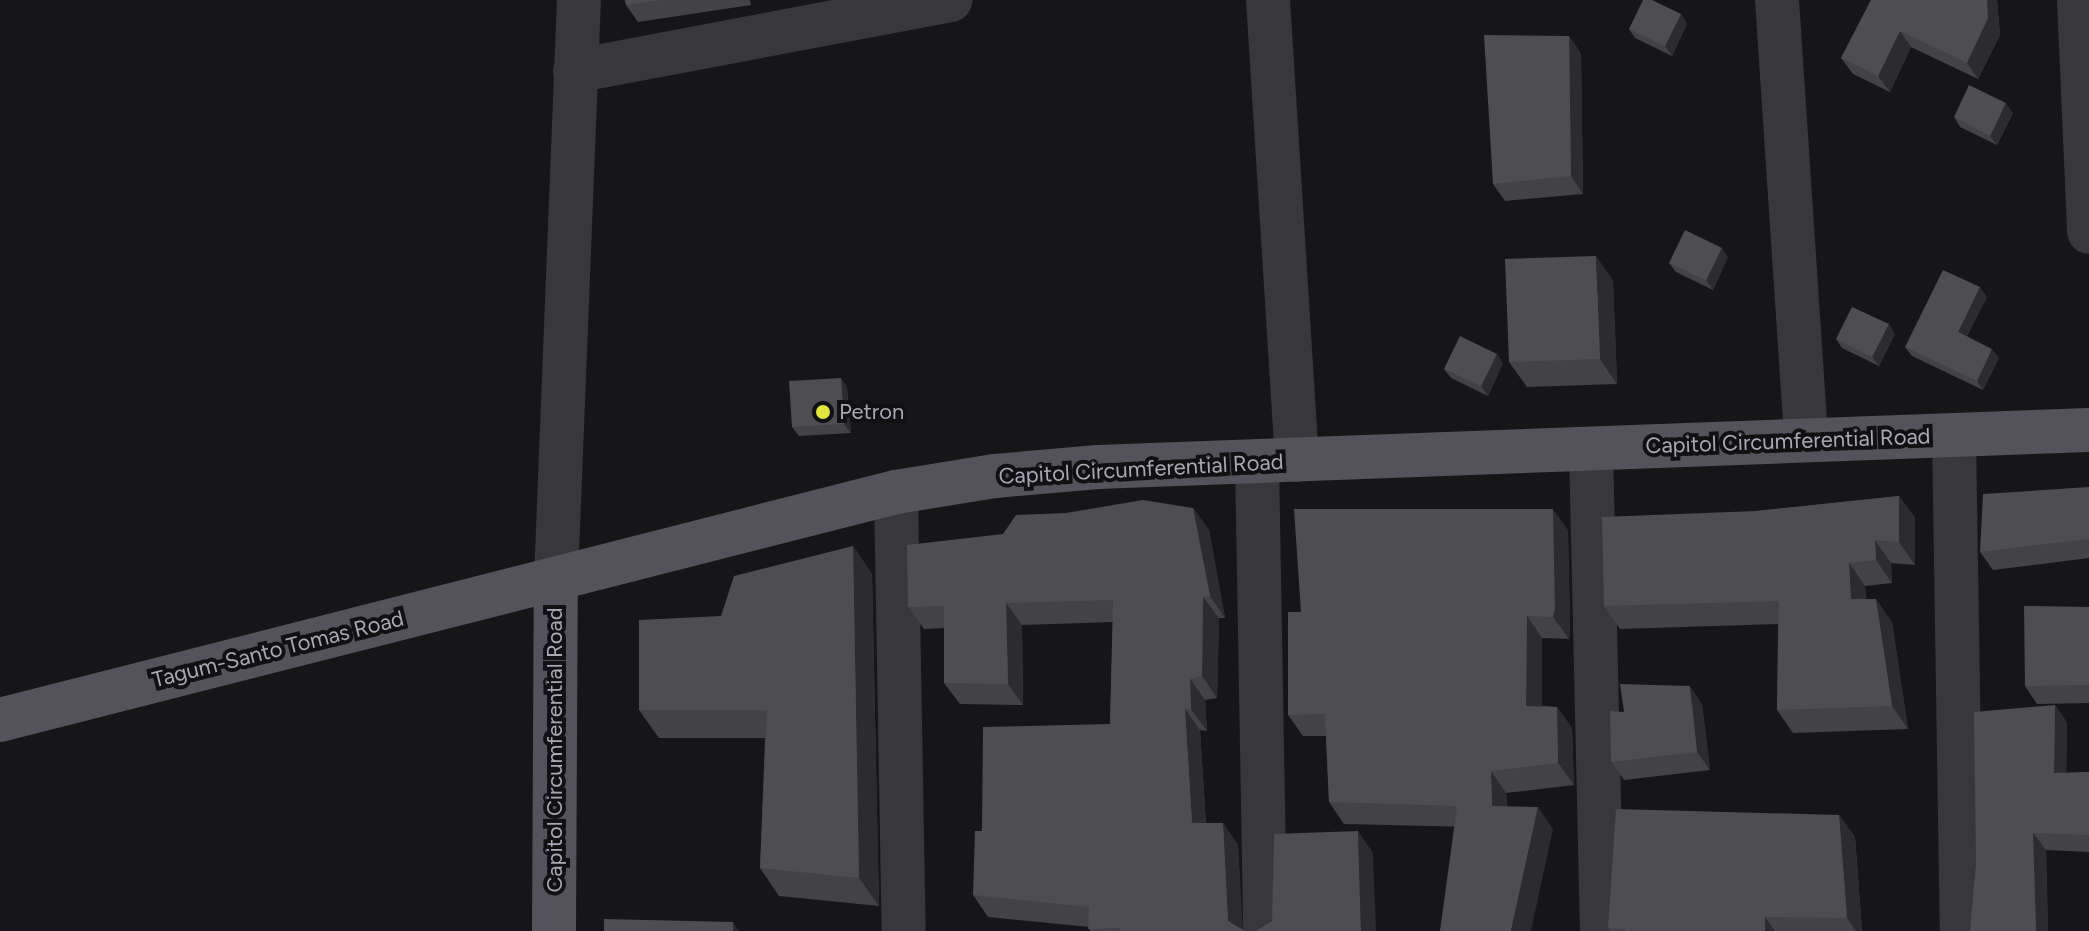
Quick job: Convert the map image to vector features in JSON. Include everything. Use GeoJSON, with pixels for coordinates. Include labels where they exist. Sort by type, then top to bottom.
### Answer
{"type":"FeatureCollection","features":[{"type":"Feature","properties":{"kind":"main road","name":"Capitol Circumferential Road"},"geometry":{"type":"LineString","coordinates":[[554,931],[556,579],[896,492],[1098,467],[2089,430]]}},
{"type":"Feature","properties":{"kind":"main road","name":"Tagum-Santo Tomas Road"},"geometry":{"type":"LineString","coordinates":[[0,720],[556,579]]}},
{"type":"Feature","properties":{"kind":"street"},"geometry":{"type":"LineString","coordinates":[[556,579],[579,0]]}},
{"type":"Feature","properties":{"kind":"street"},"geometry":{"type":"LineString","coordinates":[[575,71],[950,0]]}},
{"type":"Feature","properties":{"kind":"street"},"geometry":{"type":"LineString","coordinates":[[1265,931],[1277,460],[1268,0]]}},
{"type":"Feature","properties":{"kind":"street"},"geometry":{"type":"LineString","coordinates":[[1777,0],[1806,440]]}},
{"type":"Feature","properties":{"kind":"street"},"geometry":{"type":"LineString","coordinates":[[2079,0],[2086,100],[2089,232]]}},
{"type":"Feature","properties":{"kind":"street"},"geometry":{"type":"LineString","coordinates":[[1954,435],[1962,931]]}},
{"type":"Feature","properties":{"kind":"street"},"geometry":{"type":"LineString","coordinates":[[1591,449],[1602,931]]}},
{"type":"Feature","properties":{"kind":"street"},"geometry":{"type":"LineString","coordinates":[[896,492],[904,931]]}},
{"type":"Feature","properties":{"kind":"building"},"geometry":{"type":"Polygon","coordinates":[[[625,0],[661,0],[626,5],[625,0]]]}},
{"type":"Feature","properties":{"kind":"building"},"geometry":{"type":"Polygon","coordinates":[[[1643,0],[1652,0],[1681,14],[1665,46],[1629,29],[1643,0]]]}},
{"type":"Feature","properties":{"kind":"building"},"geometry":{"type":"Polygon","coordinates":[[[1871,0],[1987,0],[1988,18],[1967,63],[1900,31],[1878,76],[1841,58],[1871,0]]]}},
{"type":"Feature","properties":{"kind":"building"},"geometry":{"type":"Polygon","coordinates":[[[1484,35],[1569,36],[1571,176],[1493,184],[1484,35]]]}},
{"type":"Feature","properties":{"kind":"building"},"geometry":{"type":"Polygon","coordinates":[[[1969,85],[2006,103],[1990,136],[1954,117],[1969,85]]]}},
{"type":"Feature","properties":{"kind":"building"},"geometry":{"type":"Polygon","coordinates":[[[1685,230],[1722,248],[1706,280],[1669,263],[1685,230]]]}},
{"type":"Feature","properties":{"kind":"building"},"geometry":{"type":"Polygon","coordinates":[[[1596,256],[1600,359],[1509,362],[1505,259],[1596,256]]]}},
{"type":"Feature","properties":{"kind":"building"},"geometry":{"type":"Polygon","coordinates":[[[1943,270],[1980,287],[1958,332],[1992,349],[1977,381],[1905,347],[1943,270]]]}},
{"type":"Feature","properties":{"kind":"building"},"geometry":{"type":"Polygon","coordinates":[[[1852,307],[1889,324],[1872,357],[1836,339],[1852,307]]]}},
{"type":"Feature","properties":{"kind":"building"},"geometry":{"type":"Polygon","coordinates":[[[1460,336],[1497,354],[1481,386],[1444,369],[1460,336]]]}},
{"type":"Feature","properties":{"kind":"building","name":"Petron"},"geometry":{"type":"Polygon","coordinates":[[[841,378],[844,424],[792,427],[789,381],[841,378]]]}},
{"type":"Feature","properties":{"kind":"building"},"geometry":{"type":"Polygon","coordinates":[[[2089,487],[2089,539],[1980,552],[1983,494],[2089,487]]]}},
{"type":"Feature","properties":{"kind":"building"},"geometry":{"type":"Polygon","coordinates":[[[1899,496],[1899,542],[1875,540],[1876,560],[1849,563],[1851,599],[1876,599],[1892,706],[1777,710],[1779,601],[1604,606],[1602,517],[1756,511],[1899,496]]]}},
{"type":"Feature","properties":{"kind":"building"},"geometry":{"type":"Polygon","coordinates":[[[1143,500],[1193,508],[1210,596],[1203,597],[1202,676],[1190,679],[1191,709],[1185,709],[1192,823],[1223,823],[1228,921],[1245,931],[1088,929],[1089,907],[973,895],[975,831],[982,831],[983,727],[1110,724],[1113,600],[1006,603],[1008,684],[944,683],[944,606],[908,607],[907,545],[1003,534],[1016,515],[1066,513],[1143,500]]]}},
{"type":"Feature","properties":{"kind":"building"},"geometry":{"type":"Polygon","coordinates":[[[1294,509],[1553,509],[1555,609],[1553,617],[1527,616],[1526,706],[1557,707],[1558,763],[1491,771],[1492,806],[1538,807],[1511,931],[1440,931],[1457,806],[1329,802],[1325,714],[1288,715],[1288,612],[1301,612],[1294,509]]]}},
{"type":"Feature","properties":{"kind":"building"},"geometry":{"type":"Polygon","coordinates":[[[853,546],[859,878],[760,868],[767,710],[639,710],[639,620],[721,616],[734,576],[853,546]]]}},
{"type":"Feature","properties":{"kind":"building"},"geometry":{"type":"Polygon","coordinates":[[[2024,606],[2089,607],[2089,685],[2025,686],[2024,606]]]}},
{"type":"Feature","properties":{"kind":"building"},"geometry":{"type":"Polygon","coordinates":[[[1620,684],[1690,686],[1697,752],[1611,762],[1610,711],[1624,712],[1620,684]]]}},
{"type":"Feature","properties":{"kind":"building"},"geometry":{"type":"Polygon","coordinates":[[[2055,705],[2054,773],[2089,772],[2089,835],[2033,833],[2036,931],[1970,931],[1976,864],[1974,712],[2055,705]]]}},
{"type":"Feature","properties":{"kind":"building"},"geometry":{"type":"Polygon","coordinates":[[[1616,809],[1839,815],[1847,918],[1765,917],[1765,931],[1625,931],[1608,928],[1616,809]]]}},
{"type":"Feature","properties":{"kind":"building"},"geometry":{"type":"Polygon","coordinates":[[[1358,831],[1361,931],[1256,931],[1272,921],[1274,834],[1358,831]]]}},
{"type":"Feature","properties":{"kind":"building"},"geometry":{"type":"Polygon","coordinates":[[[604,919],[733,922],[733,931],[604,931],[604,919]]]}},
{"type":"Feature","properties":{"kind":"place","name":"Petron"},"geometry":{"type":"Point","coordinates":[823,412]}}]}
